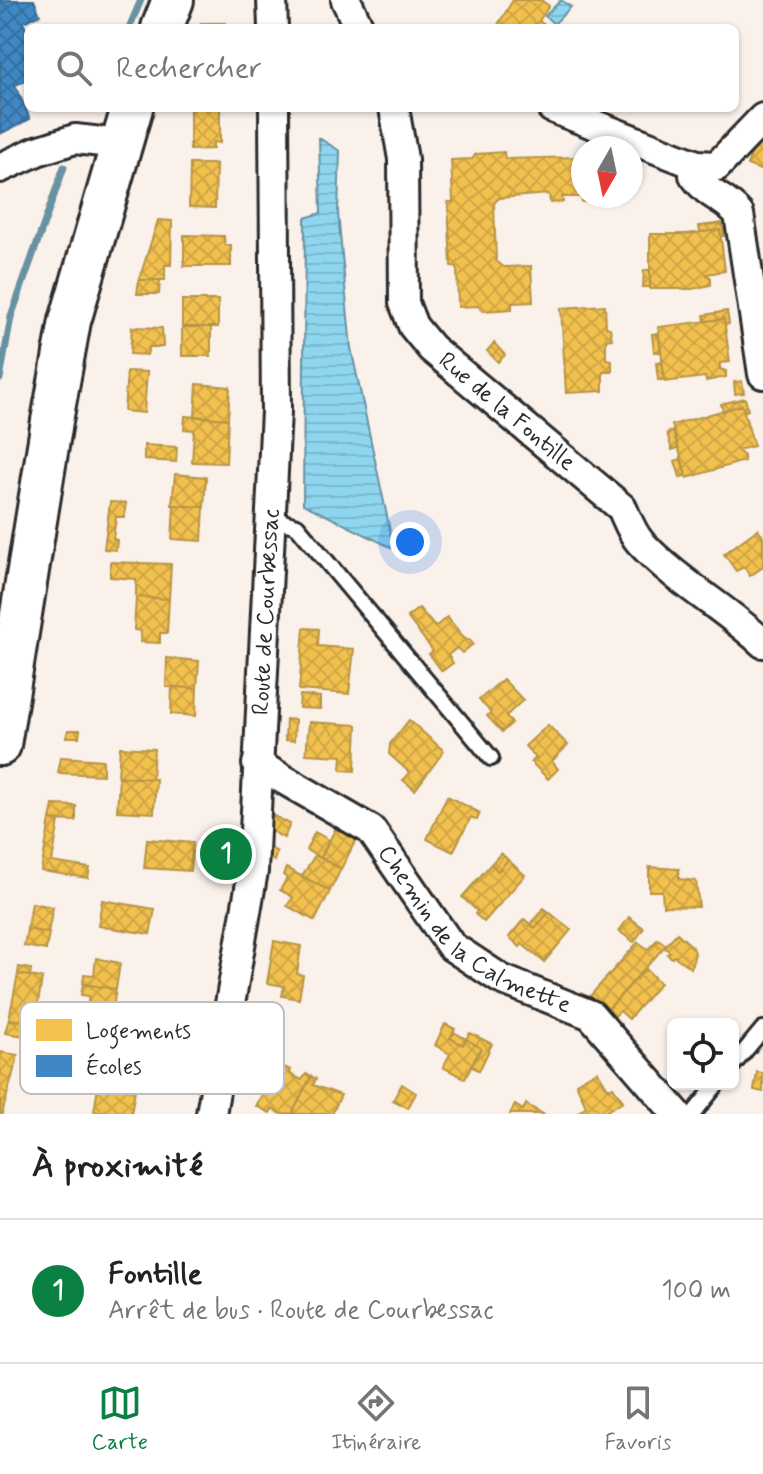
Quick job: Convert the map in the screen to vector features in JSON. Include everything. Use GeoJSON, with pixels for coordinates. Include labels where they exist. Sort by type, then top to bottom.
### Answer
{"type":"FeatureCollection","features":[{"type":"Feature","properties":{"kind":"street"},"geometry":{"type":"LineString","coordinates":[[164,24],[173,0]]}},
{"type":"Feature","properties":{"kind":"street"},"geometry":{"type":"LineString","coordinates":[[272,0],[273,24]]}},
{"type":"Feature","properties":{"kind":"street"},"geometry":{"type":"LineString","coordinates":[[346,0],[357,24]]}},
{"type":"Feature","properties":{"kind":"street","name":"Route de Courbessac"},"geometry":{"type":"LineString","coordinates":[[232,1002],[253,871],[276,411],[274,112]]}},
{"type":"Feature","properties":{"kind":"street","name":"Rue de la Fontille"},"geometry":{"type":"LineString","coordinates":[[395,112],[403,159],[404,303],[413,326],[431,348],[622,508],[638,540],[763,643]]}},
{"type":"Feature","properties":{"kind":"street"},"geometry":{"type":"LineString","coordinates":[[562,112],[697,165],[717,166],[763,118]]}},
{"type":"Feature","properties":{"kind":"street"},"geometry":{"type":"LineString","coordinates":[[0,168],[37,151],[126,126]]}},
{"type":"Feature","properties":{"kind":"street"},"geometry":{"type":"LineString","coordinates":[[0,745],[70,321],[126,126]]}},
{"type":"Feature","properties":{"kind":"street"},"geometry":{"type":"LineString","coordinates":[[697,165],[694,175],[704,190],[731,205],[739,214],[763,374]]}},
{"type":"Feature","properties":{"kind":"street","name":"Chemin de la Calmette"},"geometry":{"type":"LineString","coordinates":[[257,764],[371,830],[451,946],[501,979],[591,1015],[677,1114]]}},
{"type":"Feature","properties":{"kind":"lane"},"geometry":{"type":"LineString","coordinates":[[270,518],[297,526],[491,758]]}},
{"type":"Feature","properties":{"kind":"lane"},"geometry":{"type":"LineString","coordinates":[[739,1058],[763,1029]]}},
{"type":"Feature","properties":{"kind":"lane"},"geometry":{"type":"LineString","coordinates":[[693,1114],[712,1090]]}},
{"type":"Feature","properties":{"kind":"water"},"geometry":{"type":"Polygon","coordinates":[[[561,0],[571,7],[554,24],[545,16],[561,0]]]}},
{"type":"Feature","properties":{"kind":"water"},"geometry":{"type":"Polygon","coordinates":[[[319,138],[340,151],[338,213],[351,348],[394,549],[303,504],[305,218],[321,213],[319,138]]]}},
{"type":"Feature","properties":{"kind":"building: Logements"},"geometry":{"type":"Polygon","coordinates":[[[513,0],[541,0],[549,6],[539,21],[543,24],[498,24],[513,0]]]}},
{"type":"Feature","properties":{"kind":"building: Logements"},"geometry":{"type":"Polygon","coordinates":[[[190,112],[220,112],[220,143],[213,142],[213,149],[190,150],[190,112]]]}},
{"type":"Feature","properties":{"kind":"building: Logements"},"geometry":{"type":"Polygon","coordinates":[[[758,137],[763,139],[763,171],[747,165],[758,137]]]}},
{"type":"Feature","properties":{"kind":"building: Logements"},"geometry":{"type":"Polygon","coordinates":[[[504,152],[505,159],[571,157],[571,197],[562,197],[563,202],[550,203],[549,194],[499,198],[494,203],[496,261],[504,267],[531,266],[533,302],[512,303],[512,309],[483,311],[478,306],[458,307],[457,267],[451,266],[448,202],[453,202],[451,160],[472,159],[476,154],[504,152]]]}},
{"type":"Feature","properties":{"kind":"building: Logements"},"geometry":{"type":"Polygon","coordinates":[[[190,164],[216,164],[215,208],[189,207],[190,164]]]}},
{"type":"Feature","properties":{"kind":"building: Logements"},"geometry":{"type":"Polygon","coordinates":[[[158,220],[172,221],[171,265],[165,265],[165,280],[139,280],[158,220]]]}},
{"type":"Feature","properties":{"kind":"building: Logements"},"geometry":{"type":"Polygon","coordinates":[[[722,223],[724,236],[721,236],[720,230],[700,232],[699,226],[722,223]]]}},
{"type":"Feature","properties":{"kind":"building: Logements"},"geometry":{"type":"Polygon","coordinates":[[[720,230],[725,271],[707,274],[711,285],[692,289],[650,289],[650,234],[720,230]]]}},
{"type":"Feature","properties":{"kind":"building: Logements"},"geometry":{"type":"Polygon","coordinates":[[[184,235],[224,236],[225,245],[231,245],[231,266],[184,266],[184,235]]]}},
{"type":"Feature","properties":{"kind":"building: Logements"},"geometry":{"type":"Polygon","coordinates":[[[644,270],[650,270],[650,287],[643,287],[644,270]]]}},
{"type":"Feature","properties":{"kind":"building: Logements"},"geometry":{"type":"Polygon","coordinates":[[[139,280],[160,280],[159,294],[137,294],[139,280]]]}},
{"type":"Feature","properties":{"kind":"building: Logements"},"geometry":{"type":"Polygon","coordinates":[[[182,300],[218,300],[218,327],[182,327],[182,300]]]}},
{"type":"Feature","properties":{"kind":"building: Logements"},"geometry":{"type":"Polygon","coordinates":[[[605,305],[606,327],[610,328],[612,339],[606,340],[606,359],[612,360],[612,372],[603,372],[603,391],[566,393],[561,308],[605,305]]]}},
{"type":"Feature","properties":{"kind":"building: Logements"},"geometry":{"type":"Polygon","coordinates":[[[727,311],[729,324],[725,325],[724,319],[705,321],[704,315],[727,311]]]}},
{"type":"Feature","properties":{"kind":"building: Logements"},"geometry":{"type":"Polygon","coordinates":[[[724,319],[730,362],[720,363],[720,369],[726,371],[726,377],[665,382],[658,327],[724,319]]]}},
{"type":"Feature","properties":{"kind":"building: Logements"},"geometry":{"type":"Polygon","coordinates":[[[132,327],[162,328],[163,347],[149,347],[147,355],[130,354],[132,327]]]}},
{"type":"Feature","properties":{"kind":"building: Logements"},"geometry":{"type":"Polygon","coordinates":[[[182,327],[211,327],[211,356],[182,356],[182,327]]]}},
{"type":"Feature","properties":{"kind":"building: Logements"},"geometry":{"type":"Polygon","coordinates":[[[658,333],[661,351],[654,352],[652,334],[658,333]]]}},
{"type":"Feature","properties":{"kind":"building: Logements"},"geometry":{"type":"Polygon","coordinates":[[[494,343],[505,355],[498,362],[487,351],[494,343]]]}},
{"type":"Feature","properties":{"kind":"building: Logements"},"geometry":{"type":"Polygon","coordinates":[[[662,362],[665,380],[658,380],[656,363],[662,362]]]}},
{"type":"Feature","properties":{"kind":"building: Logements"},"geometry":{"type":"Polygon","coordinates":[[[127,371],[147,372],[144,413],[124,411],[127,371]]]}},
{"type":"Feature","properties":{"kind":"building: Logements"},"geometry":{"type":"Polygon","coordinates":[[[742,381],[744,393],[735,394],[734,382],[742,381]]]}},
{"type":"Feature","properties":{"kind":"building: Logements"},"geometry":{"type":"Polygon","coordinates":[[[197,384],[230,387],[228,419],[195,416],[197,384]]]}},
{"type":"Feature","properties":{"kind":"building: Logements"},"geometry":{"type":"Polygon","coordinates":[[[745,398],[748,410],[744,412],[742,405],[723,411],[721,404],[745,398]]]}},
{"type":"Feature","properties":{"kind":"building: Logements"},"geometry":{"type":"Polygon","coordinates":[[[742,405],[754,446],[737,450],[744,456],[744,461],[687,478],[672,425],[742,405]]]}},
{"type":"Feature","properties":{"kind":"building: Logements"},"geometry":{"type":"Polygon","coordinates":[[[185,416],[228,419],[226,463],[192,462],[194,430],[184,429],[185,416]]]}},
{"type":"Feature","properties":{"kind":"building: Logements"},"geometry":{"type":"Polygon","coordinates":[[[673,431],[678,448],[672,450],[667,433],[673,431]]]}},
{"type":"Feature","properties":{"kind":"building: Logements"},"geometry":{"type":"Polygon","coordinates":[[[144,445],[177,447],[176,462],[144,460],[144,445]]]}},
{"type":"Feature","properties":{"kind":"building: Logements"},"geometry":{"type":"Polygon","coordinates":[[[681,459],[686,476],[680,477],[675,461],[681,459]]]}},
{"type":"Feature","properties":{"kind":"building: Logements"},"geometry":{"type":"Polygon","coordinates":[[[175,474],[206,477],[204,507],[172,505],[175,474]]]}},
{"type":"Feature","properties":{"kind":"building: Logements"},"geometry":{"type":"Polygon","coordinates":[[[110,502],[126,503],[124,517],[116,517],[113,539],[117,540],[116,550],[104,549],[110,502]]]}},
{"type":"Feature","properties":{"kind":"building: Logements"},"geometry":{"type":"Polygon","coordinates":[[[174,505],[204,507],[202,541],[172,539],[174,505]]]}},
{"type":"Feature","properties":{"kind":"building: Logements"},"geometry":{"type":"Polygon","coordinates":[[[758,529],[763,536],[763,567],[750,576],[744,567],[736,571],[724,554],[758,529]]]}},
{"type":"Feature","properties":{"kind":"building: Logements"},"geometry":{"type":"Polygon","coordinates":[[[110,562],[171,564],[169,599],[136,597],[136,579],[110,577],[110,562]]]}},
{"type":"Feature","properties":{"kind":"building: Logements"},"geometry":{"type":"Polygon","coordinates":[[[136,597],[169,599],[167,633],[160,633],[160,643],[140,642],[141,631],[134,630],[136,597]]]}},
{"type":"Feature","properties":{"kind":"building: Logements"},"geometry":{"type":"Polygon","coordinates":[[[419,608],[435,627],[447,617],[473,644],[462,653],[457,648],[448,655],[453,663],[442,671],[429,654],[433,651],[407,617],[419,608]]]}},
{"type":"Feature","properties":{"kind":"building: Logements"},"geometry":{"type":"Polygon","coordinates":[[[304,628],[319,629],[318,646],[354,649],[349,694],[299,690],[304,628]]]}},
{"type":"Feature","properties":{"kind":"building: Logements"},"geometry":{"type":"Polygon","coordinates":[[[167,658],[199,661],[197,688],[166,687],[167,658]]]}},
{"type":"Feature","properties":{"kind":"building: Logements"},"geometry":{"type":"Polygon","coordinates":[[[503,679],[523,700],[506,716],[512,723],[502,732],[487,716],[491,712],[479,700],[503,679]]]}},
{"type":"Feature","properties":{"kind":"building: Logements"},"geometry":{"type":"Polygon","coordinates":[[[172,687],[197,688],[196,716],[171,714],[172,687]]]}},
{"type":"Feature","properties":{"kind":"building: Logements"},"geometry":{"type":"Polygon","coordinates":[[[300,695],[320,697],[320,709],[299,708],[300,695]]]}},
{"type":"Feature","properties":{"kind":"building: Logements"},"geometry":{"type":"Polygon","coordinates":[[[286,719],[295,720],[294,741],[285,740],[286,719]]]}},
{"type":"Feature","properties":{"kind":"building: Logements"},"geometry":{"type":"Polygon","coordinates":[[[409,720],[444,751],[415,790],[403,780],[409,772],[389,754],[390,744],[409,720]]]}},
{"type":"Feature","properties":{"kind":"building: Logements"},"geometry":{"type":"Polygon","coordinates":[[[309,722],[357,725],[355,771],[341,770],[342,756],[306,754],[309,722]]]}},
{"type":"Feature","properties":{"kind":"building: Logements"},"geometry":{"type":"Polygon","coordinates":[[[548,725],[568,745],[552,761],[558,769],[548,779],[531,762],[536,758],[525,746],[548,725]]]}},
{"type":"Feature","properties":{"kind":"building: Logements"},"geometry":{"type":"Polygon","coordinates":[[[68,730],[80,730],[79,737],[66,737],[68,730]]]}},
{"type":"Feature","properties":{"kind":"building: Logements"},"geometry":{"type":"Polygon","coordinates":[[[120,747],[154,749],[152,779],[118,776],[120,747]]]}},
{"type":"Feature","properties":{"kind":"building: Logements"},"geometry":{"type":"Polygon","coordinates":[[[61,757],[103,760],[103,775],[58,773],[61,757]]]}},
{"type":"Feature","properties":{"kind":"building: Logements"},"geometry":{"type":"Polygon","coordinates":[[[119,777],[156,779],[154,813],[117,811],[119,777]]]}},
{"type":"Feature","properties":{"kind":"building: Logements"},"geometry":{"type":"Polygon","coordinates":[[[447,796],[480,813],[477,820],[471,817],[453,852],[427,839],[447,796]]]}},
{"type":"Feature","properties":{"kind":"building: Logements"},"geometry":{"type":"Polygon","coordinates":[[[53,805],[76,806],[76,821],[50,820],[53,805]]]}},
{"type":"Feature","properties":{"kind":"building: Logements"},"geometry":{"type":"Polygon","coordinates":[[[272,815],[290,824],[284,838],[269,830],[272,815]]]}},
{"type":"Feature","properties":{"kind":"building: Logements"},"geometry":{"type":"Polygon","coordinates":[[[50,820],[59,821],[52,862],[90,868],[88,878],[41,871],[50,820]]]}},
{"type":"Feature","properties":{"kind":"building: Logements"},"geometry":{"type":"Polygon","coordinates":[[[338,823],[358,836],[341,869],[321,858],[338,823]]]}},
{"type":"Feature","properties":{"kind":"building: Logements"},"geometry":{"type":"Polygon","coordinates":[[[315,832],[329,840],[321,858],[306,850],[315,832]]]}},
{"type":"Feature","properties":{"kind":"building: Logements"},"geometry":{"type":"Polygon","coordinates":[[[147,839],[193,843],[190,871],[144,868],[147,839]]]}},
{"type":"Feature","properties":{"kind":"building: Logements"},"geometry":{"type":"Polygon","coordinates":[[[266,845],[277,852],[274,861],[264,855],[266,845]]]}},
{"type":"Feature","properties":{"kind":"building: Logements"},"geometry":{"type":"Polygon","coordinates":[[[501,853],[508,860],[498,871],[491,864],[501,853]]]}},
{"type":"Feature","properties":{"kind":"building: Logements"},"geometry":{"type":"Polygon","coordinates":[[[315,855],[341,869],[330,891],[302,876],[315,855]]]}},
{"type":"Feature","properties":{"kind":"building: Logements"},"geometry":{"type":"Polygon","coordinates":[[[508,860],[525,875],[484,922],[462,897],[491,864],[498,871],[508,860]]]}},
{"type":"Feature","properties":{"kind":"building: Logements"},"geometry":{"type":"Polygon","coordinates":[[[649,867],[679,869],[679,879],[696,881],[699,907],[663,906],[662,891],[649,891],[649,867]]]}},
{"type":"Feature","properties":{"kind":"building: Logements"},"geometry":{"type":"Polygon","coordinates":[[[286,868],[330,891],[315,921],[287,906],[293,897],[280,890],[287,878],[283,875],[286,868]]]}},
{"type":"Feature","properties":{"kind":"building: Logements"},"geometry":{"type":"Polygon","coordinates":[[[102,900],[155,909],[150,934],[98,926],[102,900]]]}},
{"type":"Feature","properties":{"kind":"building: Logements"},"geometry":{"type":"Polygon","coordinates":[[[32,903],[53,907],[48,933],[27,929],[32,903]]]}},
{"type":"Feature","properties":{"kind":"building: Logements"},"geometry":{"type":"Polygon","coordinates":[[[544,908],[549,912],[535,928],[530,924],[544,908]]]}},
{"type":"Feature","properties":{"kind":"building: Logements"},"geometry":{"type":"Polygon","coordinates":[[[549,912],[571,930],[544,962],[509,937],[524,919],[535,928],[549,912]]]}},
{"type":"Feature","properties":{"kind":"building: Logements"},"geometry":{"type":"Polygon","coordinates":[[[629,917],[644,928],[634,942],[619,931],[629,917]]]}},
{"type":"Feature","properties":{"kind":"building: Logements"},"geometry":{"type":"Polygon","coordinates":[[[27,929],[49,933],[46,950],[24,946],[27,929]]]}},
{"type":"Feature","properties":{"kind":"building: Logements"},"geometry":{"type":"Polygon","coordinates":[[[677,933],[693,947],[695,953],[691,968],[674,956],[672,958],[664,947],[677,933]]]}},
{"type":"Feature","properties":{"kind":"building: Logements"},"geometry":{"type":"Polygon","coordinates":[[[658,939],[666,945],[606,1012],[590,996],[638,942],[648,949],[658,939]]]}},
{"type":"Feature","properties":{"kind":"building: Logements"},"geometry":{"type":"Polygon","coordinates":[[[274,941],[301,946],[297,974],[303,975],[299,999],[282,996],[284,986],[267,983],[274,941]]]}},
{"type":"Feature","properties":{"kind":"building: Logements"},"geometry":{"type":"Polygon","coordinates":[[[96,958],[120,963],[116,989],[83,984],[84,974],[94,975],[96,958]]]}},
{"type":"Feature","properties":{"kind":"building: Logements"},"geometry":{"type":"Polygon","coordinates":[[[19,967],[31,969],[30,976],[18,974],[19,967]]]}},
{"type":"Feature","properties":{"kind":"building: Logements"},"geometry":{"type":"Polygon","coordinates":[[[645,968],[660,983],[629,1019],[620,1011],[613,1018],[606,1012],[645,968]]]}},
{"type":"Feature","properties":{"kind":"building: Logements"},"geometry":{"type":"Polygon","coordinates":[[[18,974],[42,978],[38,1002],[20,1002],[20,1021],[9,1019],[18,974]]]}},
{"type":"Feature","properties":{"kind":"building: Logements"},"geometry":{"type":"Polygon","coordinates":[[[83,984],[116,989],[114,1002],[88,1002],[89,996],[81,995],[83,984]]]}},
{"type":"Feature","properties":{"kind":"building: Logements"},"geometry":{"type":"Polygon","coordinates":[[[9,1019],[20,1021],[20,1035],[5,1033],[9,1019]]]}},
{"type":"Feature","properties":{"kind":"building: Logements"},"geometry":{"type":"Polygon","coordinates":[[[445,1024],[455,1029],[450,1038],[463,1045],[466,1039],[481,1048],[465,1079],[443,1067],[450,1054],[435,1045],[445,1024]]]}},
{"type":"Feature","properties":{"kind":"building: Logements"},"geometry":{"type":"Polygon","coordinates":[[[454,1032],[466,1039],[463,1045],[450,1038],[454,1032]]]}},
{"type":"Feature","properties":{"kind":"building: Logements"},"geometry":{"type":"Polygon","coordinates":[[[470,1033],[492,1044],[479,1071],[471,1066],[481,1048],[466,1039],[470,1033]]]}},
{"type":"Feature","properties":{"kind":"building: Logements"},"geometry":{"type":"Polygon","coordinates":[[[0,1052],[18,1055],[2,1114],[0,1114],[0,1052]]]}},
{"type":"Feature","properties":{"kind":"building: Logements"},"geometry":{"type":"Polygon","coordinates":[[[284,1067],[302,1080],[306,1074],[311,1076],[292,1114],[281,1114],[272,1109],[270,1113],[256,1106],[262,1094],[284,1094],[284,1067]]]}},
{"type":"Feature","properties":{"kind":"building: Logements"},"geometry":{"type":"Polygon","coordinates":[[[597,1071],[609,1089],[613,1087],[623,1101],[607,1111],[609,1114],[576,1114],[586,1106],[576,1083],[597,1071]]]}},
{"type":"Feature","properties":{"kind":"building: Logements"},"geometry":{"type":"Polygon","coordinates":[[[757,1072],[763,1073],[763,1092],[754,1090],[757,1072]]]}},
{"type":"Feature","properties":{"kind":"building: Logements"},"geometry":{"type":"Polygon","coordinates":[[[311,1076],[316,1079],[313,1085],[341,1095],[332,1114],[292,1114],[311,1076]]]}},
{"type":"Feature","properties":{"kind":"building: Logements"},"geometry":{"type":"Polygon","coordinates":[[[402,1084],[416,1093],[408,1108],[393,1100],[402,1084]]]}},
{"type":"Feature","properties":{"kind":"building: Logements"},"geometry":{"type":"Polygon","coordinates":[[[97,1094],[134,1094],[131,1114],[94,1111],[97,1094]]]}},
{"type":"Feature","properties":{"kind":"building: Logements"},"geometry":{"type":"Polygon","coordinates":[[[526,1104],[543,1114],[510,1114],[515,1105],[523,1110],[526,1104]]]}},
{"type":"Feature","properties":{"kind":"building: Écoles"},"geometry":{"type":"Polygon","coordinates":[[[0,0],[34,0],[40,15],[23,22],[24,82],[15,85],[24,112],[30,119],[0,134],[0,0]]]}},
{"type":"Feature","properties":{"kind":"waterway"},"geometry":{"type":"LineString","coordinates":[[131,24],[141,0]]}},
{"type":"Feature","properties":{"kind":"waterway"},"geometry":{"type":"LineString","coordinates":[[0,379],[11,317],[64,167]]}},
{"type":"Feature","properties":{"kind":"place","name":"Fontille"},"geometry":{"type":"Point","coordinates":[226,854]}}]}
